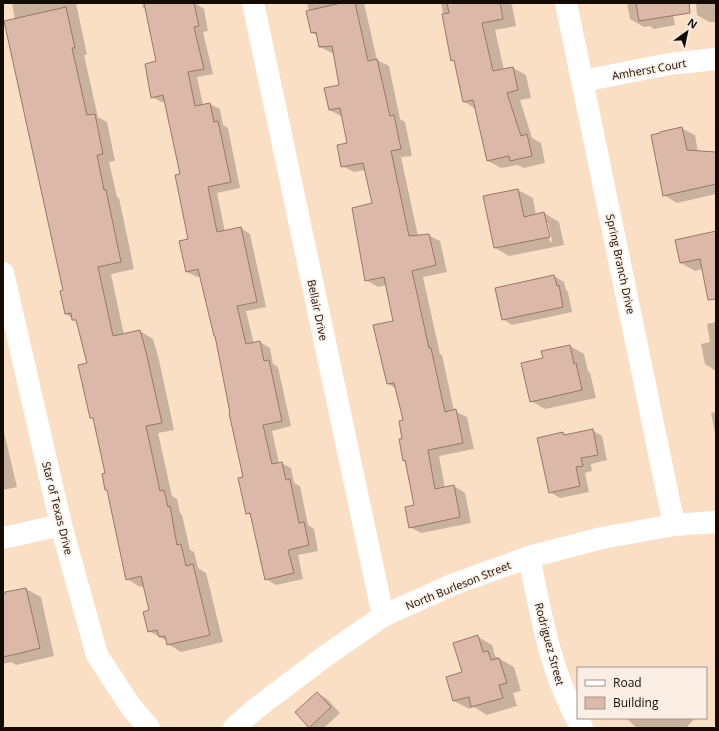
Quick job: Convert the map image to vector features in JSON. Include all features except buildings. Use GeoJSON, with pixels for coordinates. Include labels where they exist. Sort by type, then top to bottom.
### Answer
{"type":"FeatureCollection","features":[{"type":"Feature","properties":{"kind":"street","name":"Bellair Drive"},"geometry":{"type":"LineString","coordinates":[[253,3],[383,616]]}},
{"type":"Feature","properties":{"kind":"street","name":"Spring Branch Drive"},"geometry":{"type":"LineString","coordinates":[[566,3],[674,525]]}},
{"type":"Feature","properties":{"kind":"street","name":"Amherst Court"},"geometry":{"type":"LineString","coordinates":[[583,82],[669,64],[716,59]]}},
{"type":"Feature","properties":{"kind":"street","name":"Star of Texas Drive"},"geometry":{"type":"LineString","coordinates":[[3,273],[61,525],[97,655],[131,707],[149,728]]}},
{"type":"Feature","properties":{"kind":"street","name":"North Burleson Street"},"geometry":{"type":"LineString","coordinates":[[234,728],[254,710],[311,667],[383,616],[454,584],[529,557],[602,538],[674,525],[716,522]]}},
{"type":"Feature","properties":{"kind":"street"},"geometry":{"type":"LineString","coordinates":[[3,538],[61,525]]}},
{"type":"Feature","properties":{"kind":"street","name":"Rodriguez Street"},"geometry":{"type":"LineString","coordinates":[[529,557],[542,617],[558,678],[570,708],[582,728]]}}]}
